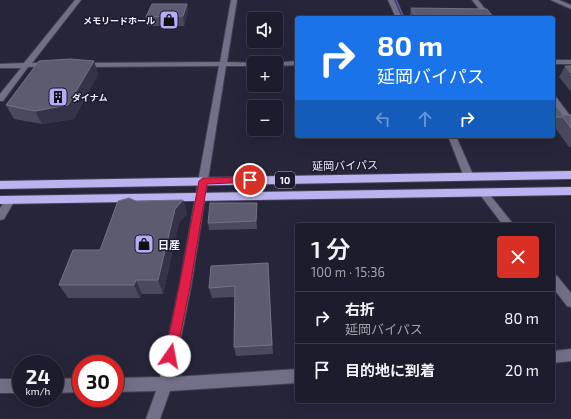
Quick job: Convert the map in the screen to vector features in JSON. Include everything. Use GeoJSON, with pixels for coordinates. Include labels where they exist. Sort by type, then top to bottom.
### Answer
{"type":"FeatureCollection","features":[{"type":"Feature","properties":{"kind":"highway","name":"延岡バイパス"},"geometry":{"type":"LineString","coordinates":[[0,185],[571,175]]}},
{"type":"Feature","properties":{"kind":"highway","name":"10"},"geometry":{"type":"LineString","coordinates":[[5,200],[571,191]]}},
{"type":"Feature","properties":{"kind":"street"},"geometry":{"type":"LineString","coordinates":[[0,99],[78,0]]}},
{"type":"Feature","properties":{"kind":"street"},"geometry":{"type":"LineString","coordinates":[[153,419],[165,384],[185,287],[234,0]]}},
{"type":"Feature","properties":{"kind":"street"},"geometry":{"type":"LineString","coordinates":[[391,0],[398,16]]}},
{"type":"Feature","properties":{"kind":"street"},"geometry":{"type":"LineString","coordinates":[[475,0],[487,16]]}},
{"type":"Feature","properties":{"kind":"street"},"geometry":{"type":"LineString","coordinates":[[554,0],[571,7]]}},
{"type":"Feature","properties":{"kind":"street"},"geometry":{"type":"LineString","coordinates":[[555,62],[571,62]]}},
{"type":"Feature","properties":{"kind":"street"},"geometry":{"type":"LineString","coordinates":[[283,64],[295,63]]}},
{"type":"Feature","properties":{"kind":"street"},"geometry":{"type":"LineString","coordinates":[[74,65],[247,64]]}},
{"type":"Feature","properties":{"kind":"street"},"geometry":{"type":"LineString","coordinates":[[0,66],[58,65]]}},
{"type":"Feature","properties":{"kind":"street"},"geometry":{"type":"LineString","coordinates":[[555,102],[571,122]]}},
{"type":"Feature","properties":{"kind":"street"},"geometry":{"type":"LineString","coordinates":[[453,138],[469,177]]}},
{"type":"Feature","properties":{"kind":"street"},"geometry":{"type":"LineString","coordinates":[[483,192],[507,223]]}},
{"type":"Feature","properties":{"kind":"street"},"geometry":{"type":"LineString","coordinates":[[0,216],[5,200]]}},
{"type":"Feature","properties":{"kind":"street"},"geometry":{"type":"LineString","coordinates":[[555,282],[571,302]]}},
{"type":"Feature","properties":{"kind":"street"},"geometry":{"type":"LineString","coordinates":[[555,357],[571,355]]}},
{"type":"Feature","properties":{"kind":"street"},"geometry":{"type":"LineString","coordinates":[[124,385],[165,384],[295,376]]}},
{"type":"Feature","properties":{"kind":"street"},"geometry":{"type":"LineString","coordinates":[[0,386],[12,386]]}},
{"type":"Feature","properties":{"kind":"building"},"geometry":{"type":"Polygon","coordinates":[[[152,4],[187,4],[183,16],[146,17],[152,4]]]}},
{"type":"Feature","properties":{"kind":"building"},"geometry":{"type":"Polygon","coordinates":[[[411,8],[487,9],[492,16],[415,16],[411,8]]]}},
{"type":"Feature","properties":{"kind":"building"},"geometry":{"type":"Polygon","coordinates":[[[70,59],[94,61],[68,105],[35,111],[6,105],[39,61],[70,59]]]}},
{"type":"Feature","properties":{"kind":"building"},"geometry":{"type":"Polygon","coordinates":[[[565,66],[571,66],[571,73],[565,66]]]}},
{"type":"Feature","properties":{"kind":"building"},"geometry":{"type":"Polygon","coordinates":[[[555,105],[563,115],[571,115],[571,128],[563,117],[555,117],[555,105]]]}},
{"type":"Feature","properties":{"kind":"building","name":"日産"},"geometry":{"type":"Polygon","coordinates":[[[129,198],[136,201],[183,200],[175,209],[158,280],[136,280],[134,285],[59,285],[73,250],[100,250],[118,201],[129,198]]]}},
{"type":"Feature","properties":{"kind":"building"},"geometry":{"type":"Polygon","coordinates":[[[210,203],[257,203],[256,221],[208,223],[210,203]]]}},
{"type":"Feature","properties":{"kind":"building"},"geometry":{"type":"Polygon","coordinates":[[[268,263],[272,345],[234,347],[235,286],[209,288],[211,266],[268,263]]]}},
{"type":"Feature","properties":{"kind":"waterway"},"geometry":{"type":"LineString","coordinates":[[396,0],[403,16]]}},
{"type":"Feature","properties":{"kind":"place","name":"メモリードホール"},"geometry":{"type":"Point","coordinates":[169,20]}},
{"type":"Feature","properties":{"kind":"place","name":"ダイナム"},"geometry":{"type":"Point","coordinates":[58,97]}},
{"type":"Feature","properties":{"kind":"place","name":"日産"},"geometry":{"type":"Point","coordinates":[144,244]}},
{"type":"Feature","properties":{"kind":"route"},"geometry":{"type":"LineString","coordinates":[[170,356],[185,287],[203,181],[250,180]]}}]}
